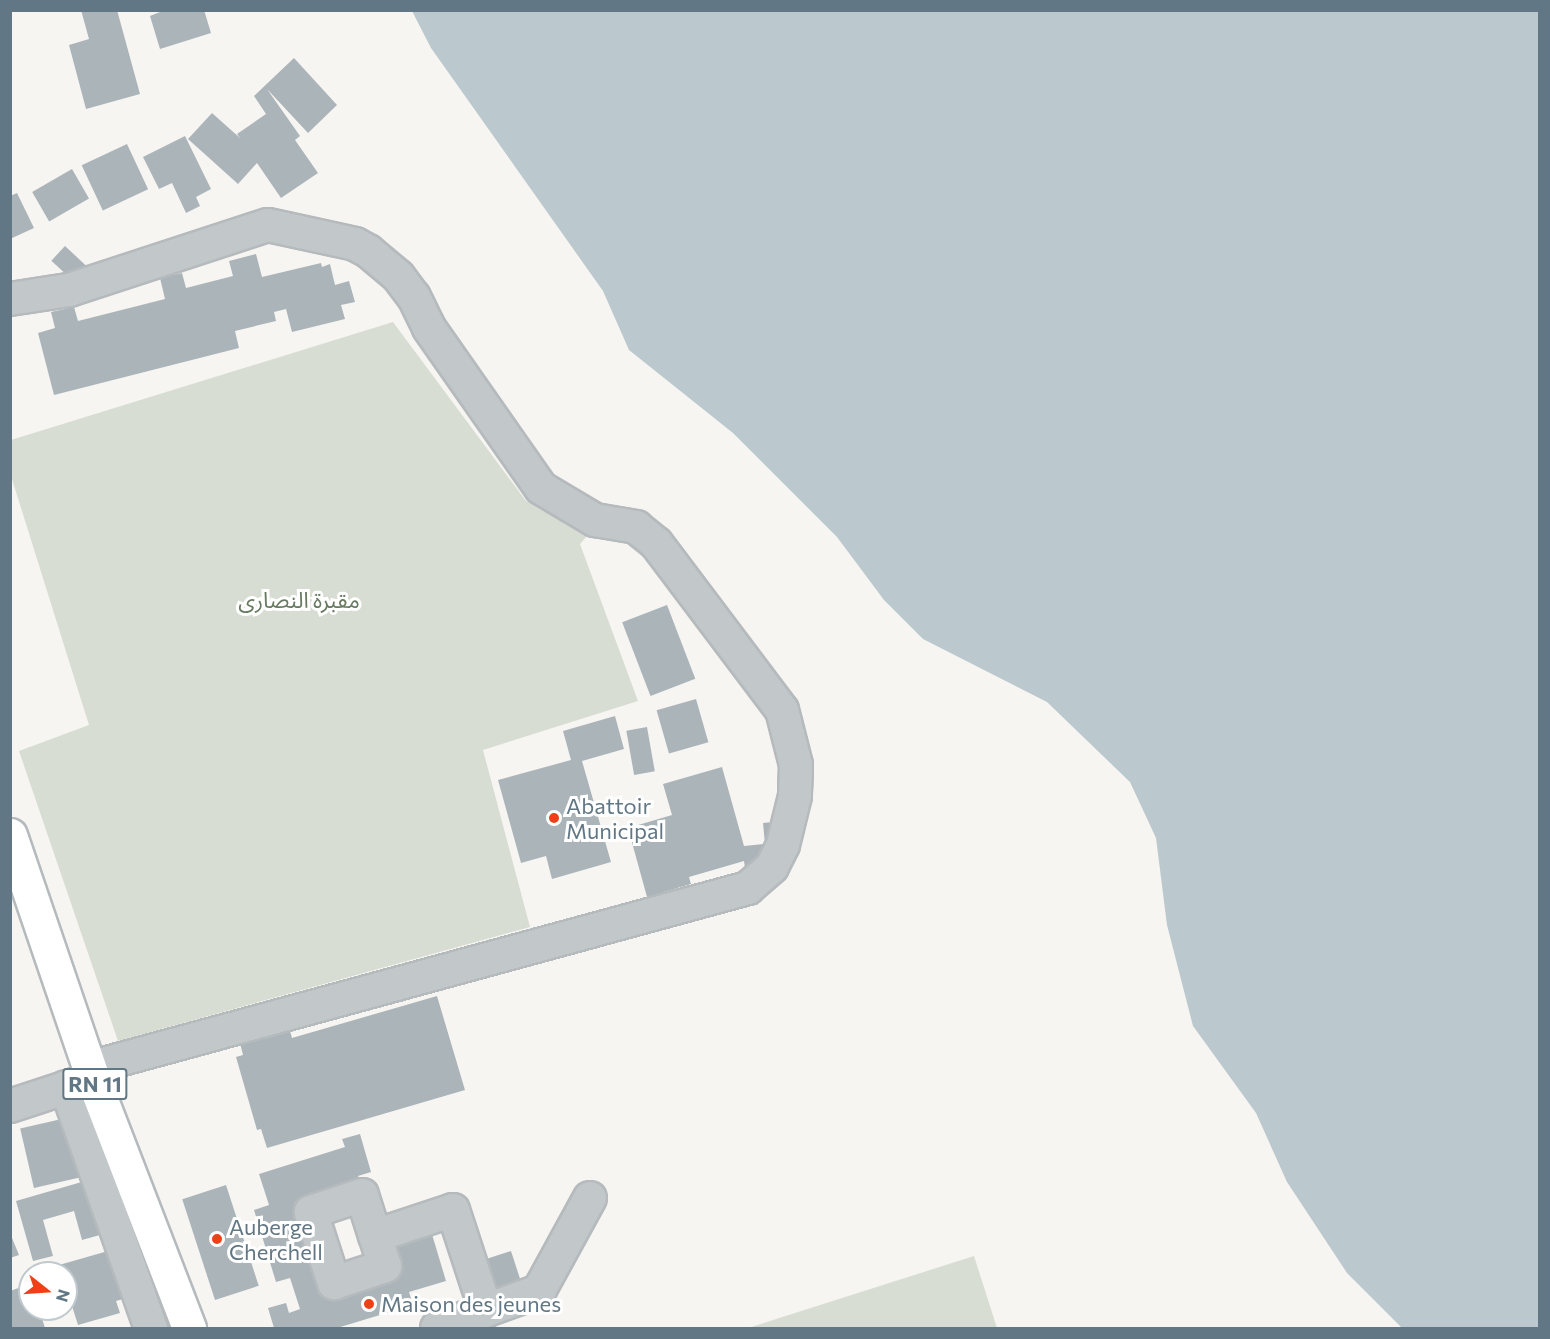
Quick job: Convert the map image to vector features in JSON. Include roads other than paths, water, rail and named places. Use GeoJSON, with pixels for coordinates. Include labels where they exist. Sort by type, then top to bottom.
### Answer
{"type":"FeatureCollection","features":[{"type":"Feature","properties":{"kind":"main road","name":"RN 11"},"geometry":{"type":"LineString","coordinates":[[10,835],[83,1078],[189,1329]]}},
{"type":"Feature","properties":{"kind":"street"},"geometry":{"type":"LineString","coordinates":[[10,299],[69,290],[268,225],[355,244],[368,251],[409,290],[429,328],[541,488],[595,520],[636,527],[656,543],[782,710],[796,765],[795,796],[783,845],[772,867],[748,888],[83,1078],[10,1107]]}},
{"type":"Feature","properties":{"kind":"street"},"geometry":{"type":"LineString","coordinates":[[83,1078],[151,1329]]}},
{"type":"Feature","properties":{"kind":"street"},"geometry":{"type":"LineString","coordinates":[[436,1329],[539,1292],[590,1198]]}},
{"type":"Feature","properties":{"kind":"street"},"geometry":{"type":"LineString","coordinates":[[375,1236],[453,1210],[486,1311]]}},
{"type":"Feature","properties":{"kind":"place","name":"Abattoir Municipal"},"geometry":{"type":"Point","coordinates":[554,818]}},
{"type":"Feature","properties":{"kind":"place","name":"Auberge Cherchell"},"geometry":{"type":"Point","coordinates":[217,1239]}},
{"type":"Feature","properties":{"kind":"place","name":"Maison des jeunes"},"geometry":{"type":"Point","coordinates":[369,1304]}},
{"type":"Feature","properties":{"kind":"park label","name":"مقبرة النصارى"},"geometry":{"type":"Point","coordinates":[299,600]}}]}
